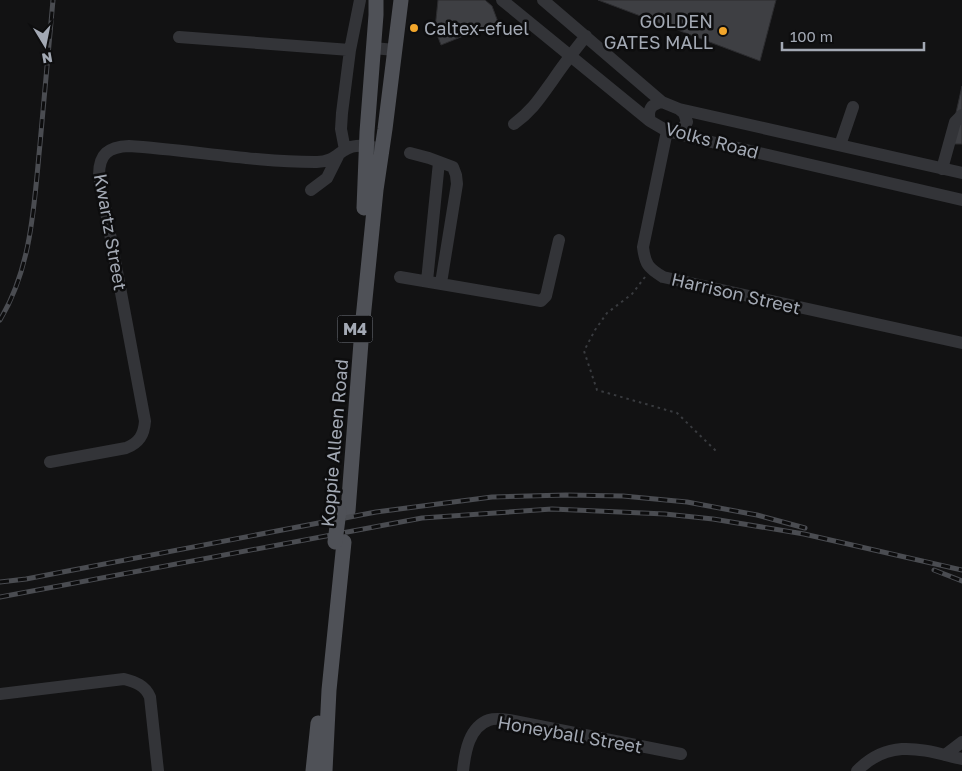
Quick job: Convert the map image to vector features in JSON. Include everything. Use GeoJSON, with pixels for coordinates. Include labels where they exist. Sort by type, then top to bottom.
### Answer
{"type":"FeatureCollection","features":[{"type":"Feature","properties":{"kind":"main road","name":"Koppie Alleen Road"},"geometry":{"type":"LineString","coordinates":[[343,511],[344,463],[364,211],[366,146],[376,0]]}},
{"type":"Feature","properties":{"kind":"main road","name":"Koppie Alleen Road"},"geometry":{"type":"LineString","coordinates":[[325,771],[328,690],[343,511],[376,190],[401,0]]}},
{"type":"Feature","properties":{"kind":"main road","name":"Koppie Alleen Road"},"geometry":{"type":"LineString","coordinates":[[313,771],[340,542]]}},
{"type":"Feature","properties":{"kind":"street"},"geometry":{"type":"LineString","coordinates":[[311,190],[327,178],[342,153],[341,129],[350,50],[360,0]]}},
{"type":"Feature","properties":{"kind":"street","name":"Volks Road"},"geometry":{"type":"LineString","coordinates":[[504,0],[650,121],[670,132],[962,200]]}},
{"type":"Feature","properties":{"kind":"street","name":"Volks Road"},"geometry":{"type":"LineString","coordinates":[[543,0],[662,102],[679,109],[962,173]]}},
{"type":"Feature","properties":{"kind":"street"},"geometry":{"type":"LineString","coordinates":[[514,124],[526,116],[538,103],[586,36]]}},
{"type":"Feature","properties":{"kind":"street"},"geometry":{"type":"LineString","coordinates":[[179,37],[350,50]]}},
{"type":"Feature","properties":{"kind":"street"},"geometry":{"type":"LineString","coordinates":[[373,48],[395,50]]}},
{"type":"Feature","properties":{"kind":"street"},"geometry":{"type":"LineString","coordinates":[[650,121],[649,110],[653,105],[662,102]]}},
{"type":"Feature","properties":{"kind":"street"},"geometry":{"type":"LineString","coordinates":[[840,145],[852,107]]}},
{"type":"Feature","properties":{"kind":"street"},"geometry":{"type":"LineString","coordinates":[[670,132],[682,130],[687,122],[684,113],[679,109]]}},
{"type":"Feature","properties":{"kind":"street"},"geometry":{"type":"LineString","coordinates":[[942,169],[955,122],[962,115]]}},
{"type":"Feature","properties":{"kind":"street","name":"Harrison Street"},"geometry":{"type":"LineString","coordinates":[[670,132],[643,247],[644,259],[651,270],[662,277],[962,343]]}},
{"type":"Feature","properties":{"kind":"street","name":"Kwartz Street"},"geometry":{"type":"LineString","coordinates":[[50,462],[126,448],[137,442],[143,434],[145,421],[99,176],[99,166],[105,154],[116,147],[129,146],[308,162],[328,161],[355,146],[382,149]]}},
{"type":"Feature","properties":{"kind":"street"},"geometry":{"type":"LineString","coordinates":[[410,153],[453,167],[457,184],[441,283]]}},
{"type":"Feature","properties":{"kind":"street"},"geometry":{"type":"LineString","coordinates":[[427,281],[439,162]]}},
{"type":"Feature","properties":{"kind":"street"},"geometry":{"type":"LineString","coordinates":[[400,277],[541,301],[546,296],[559,240]]}},
{"type":"Feature","properties":{"kind":"street"},"geometry":{"type":"LineString","coordinates":[[0,694],[124,679],[143,687],[150,697],[158,771]]}},
{"type":"Feature","properties":{"kind":"street","name":"Honeyball Street"},"geometry":{"type":"LineString","coordinates":[[462,771],[471,737],[477,727],[490,719],[510,720],[681,754]]}},
{"type":"Feature","properties":{"kind":"street"},"geometry":{"type":"LineString","coordinates":[[945,755],[962,742]]}},
{"type":"Feature","properties":{"kind":"street"},"geometry":{"type":"LineString","coordinates":[[857,771],[877,755],[914,748],[962,758]]}},
{"type":"Feature","properties":{"kind":"path"},"geometry":{"type":"LineString","coordinates":[[651,270],[632,294],[607,313],[594,330],[584,351],[597,390],[677,413],[717,452]]}},
{"type":"Feature","properties":{"kind":"building"},"geometry":{"type":"Polygon","coordinates":[[[438,0],[485,0],[492,6],[498,22],[441,45],[435,29],[438,0]]]}},
{"type":"Feature","properties":{"kind":"building","name":"GOLDEN GATES MALL"},"geometry":{"type":"Polygon","coordinates":[[[598,0],[776,0],[760,61],[598,0]]]}},
{"type":"Feature","properties":{"kind":"building"},"geometry":{"type":"Polygon","coordinates":[[[962,86],[962,144],[949,144],[962,86]]]}},
{"type":"Feature","properties":{"kind":"railway"},"geometry":{"type":"LineString","coordinates":[[0,320],[11,300],[19,279],[30,235],[53,0]]}},
{"type":"Feature","properties":{"kind":"railway"},"geometry":{"type":"LineString","coordinates":[[0,582],[26,579],[376,512],[492,497],[623,496],[687,502],[757,515],[805,528]]}},
{"type":"Feature","properties":{"kind":"railway"},"geometry":{"type":"LineString","coordinates":[[0,597],[422,518],[552,509],[665,514],[713,519],[804,534],[962,570]]}},
{"type":"Feature","properties":{"kind":"railway"},"geometry":{"type":"LineString","coordinates":[[934,570],[962,581]]}},
{"type":"Feature","properties":{"kind":"place","name":"Caltex-efuel"},"geometry":{"type":"Point","coordinates":[414,28]}},
{"type":"Feature","properties":{"kind":"place","name":"GOLDEN GATES MALL"},"geometry":{"type":"Point","coordinates":[723,31]}}]}
